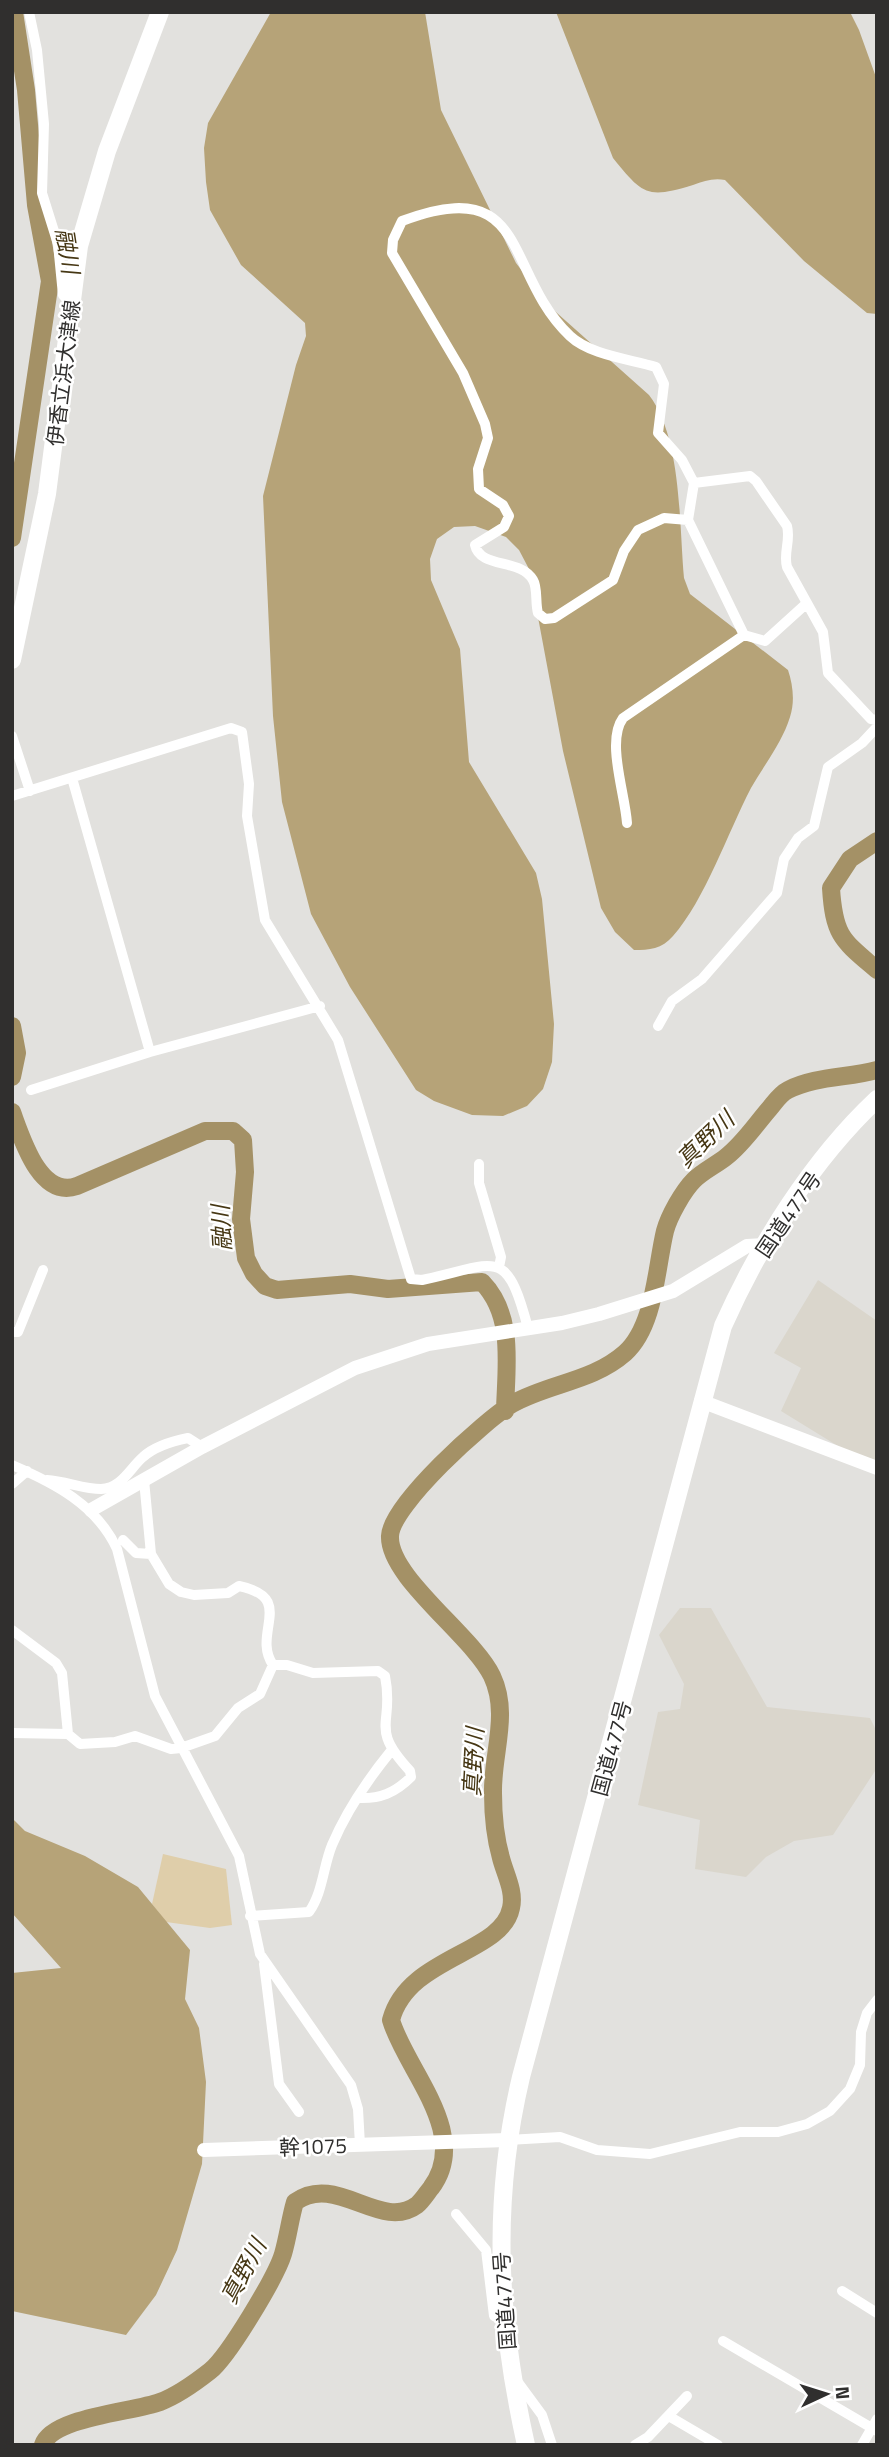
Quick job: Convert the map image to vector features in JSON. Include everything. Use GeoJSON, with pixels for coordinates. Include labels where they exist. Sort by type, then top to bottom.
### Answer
{"type":"FeatureCollection","features":[{"type":"Feature","properties":{"kind":"main road","name":"伊香立浜大津線"},"geometry":{"type":"LineString","coordinates":[[12,660],[47,494],[71,304],[86,214],[160,12]]}},
{"type":"Feature","properties":{"kind":"main road","name":"国道477号"},"geometry":{"type":"LineString","coordinates":[[526,2445],[510,2373],[504,2320],[500,2213],[507,2140],[521,2077],[549,1981],[723,1326],[741,1285],[811,1177],[877,1099]]}},
{"type":"Feature","properties":{"kind":"street"},"geometry":{"type":"LineString","coordinates":[[29,12],[37,50],[44,124],[42,193],[58,244],[63,295],[71,304]]}},
{"type":"Feature","properties":{"kind":"street"},"geometry":{"type":"LineString","coordinates":[[688,520],[664,518],[638,530],[624,551],[613,580],[554,618],[545,619],[537,613],[534,582],[526,572],[519,566],[482,557],[476,551],[475,545],[504,527],[509,516],[503,505],[479,489],[478,469],[488,438],[485,424],[463,373],[392,253],[393,240],[402,221],[471,207],[482,210],[497,219],[545,302],[571,338],[604,352],[656,367],[664,384],[658,433],[682,460],[694,483],[688,520],[744,635],[765,641],[807,603]]}},
{"type":"Feature","properties":{"kind":"street"},"geometry":{"type":"LineString","coordinates":[[694,483],[750,476],[756,481],[787,526],[789,534],[784,556],[823,632],[828,673],[871,719],[877,720]]}},
{"type":"Feature","properties":{"kind":"street"},"geometry":{"type":"LineString","coordinates":[[627,823],[625,793],[613,742],[617,727],[623,718],[744,635]]}},
{"type":"Feature","properties":{"kind":"street"},"geometry":{"type":"LineString","coordinates":[[658,1026],[672,1001],[702,979],[777,893],[784,859],[798,838],[814,827],[828,767],[862,743],[877,727]]}},
{"type":"Feature","properties":{"kind":"street"},"geometry":{"type":"LineString","coordinates":[[12,796],[231,728],[242,732],[249,784],[247,816],[265,920],[320,1006],[338,1041],[411,1279],[422,1280],[491,1265],[499,1267],[513,1279],[528,1328]]}},
{"type":"Feature","properties":{"kind":"street"},"geometry":{"type":"LineString","coordinates":[[12,736],[30,790]]}},
{"type":"Feature","properties":{"kind":"street"},"geometry":{"type":"LineString","coordinates":[[72,778],[150,1052]]}},
{"type":"Feature","properties":{"kind":"street"},"geometry":{"type":"LineString","coordinates":[[31,1090],[150,1052],[320,1006]]}},
{"type":"Feature","properties":{"kind":"street"},"geometry":{"type":"LineString","coordinates":[[479,1164],[480,1183],[501,1257],[499,1267]]}},
{"type":"Feature","properties":{"kind":"street"},"geometry":{"type":"LineString","coordinates":[[91,1510],[325,1381],[389,1355],[428,1344],[599,1314],[673,1291],[747,1246],[765,1245]]}},
{"type":"Feature","properties":{"kind":"street"},"geometry":{"type":"LineString","coordinates":[[12,1332],[18,1332],[43,1270]]}},
{"type":"Feature","properties":{"kind":"street"},"geometry":{"type":"LineString","coordinates":[[701,1401],[877,1468]]}},
{"type":"Feature","properties":{"kind":"street"},"geometry":{"type":"LineString","coordinates":[[47,1480],[68,1481],[100,1489],[114,1486],[144,1456],[169,1442],[188,1438],[202,1447]]}},
{"type":"Feature","properties":{"kind":"street"},"geometry":{"type":"LineString","coordinates":[[12,1465],[47,1480],[91,1510],[110,1534],[117,1549],[155,1696],[239,1856],[250,1916],[264,1961],[279,2084],[299,2112]]}},
{"type":"Feature","properties":{"kind":"street"},"geometry":{"type":"LineString","coordinates":[[12,1484],[27,1471]]}},
{"type":"Feature","properties":{"kind":"street"},"geometry":{"type":"LineString","coordinates":[[12,1733],[68,1734],[80,1744],[115,1742],[135,1736],[171,1749],[181,1748],[215,1736],[238,1708],[260,1694],[273,1665],[265,1648],[271,1612],[269,1600],[263,1594],[239,1586],[228,1593],[194,1595],[181,1592],[169,1584],[150,1554],[144,1480]]}},
{"type":"Feature","properties":{"kind":"street"},"geometry":{"type":"LineString","coordinates":[[123,1540],[136,1553],[150,1554]]}},
{"type":"Feature","properties":{"kind":"street"},"geometry":{"type":"LineString","coordinates":[[12,1630],[55,1663],[62,1673],[68,1734]]}},
{"type":"Feature","properties":{"kind":"street"},"geometry":{"type":"LineString","coordinates":[[273,1665],[287,1665],[313,1673],[377,1671],[385,1676],[388,1702],[385,1736],[391,1751],[410,1771],[411,1777],[376,1799],[358,1798]]}},
{"type":"Feature","properties":{"kind":"street"},"geometry":{"type":"LineString","coordinates":[[250,1916],[309,1913],[316,1903],[332,1844],[358,1798],[391,1751]]}},
{"type":"Feature","properties":{"kind":"street"},"geometry":{"type":"LineString","coordinates":[[264,1961],[351,2085],[358,2109],[360,2145]]}},
{"type":"Feature","properties":{"kind":"street"},"geometry":{"type":"LineString","coordinates":[[507,2140],[560,2137],[597,2150],[650,2154],[740,2132],[778,2132],[807,2124],[830,2111],[850,2089],[860,2065],[861,2032],[867,2013],[877,2000]]}},
{"type":"Feature","properties":{"kind":"street","name":"幹1075"},"geometry":{"type":"LineString","coordinates":[[204,2150],[507,2140]]}},
{"type":"Feature","properties":{"kind":"street"},"geometry":{"type":"LineString","coordinates":[[456,2214],[486,2250],[494,2316],[504,2320]]}},
{"type":"Feature","properties":{"kind":"street"},"geometry":{"type":"LineString","coordinates":[[842,2291],[877,2313]]}},
{"type":"Feature","properties":{"kind":"street"},"geometry":{"type":"LineString","coordinates":[[723,2341],[875,2426],[862,2445]]}},
{"type":"Feature","properties":{"kind":"street"},"geometry":{"type":"LineString","coordinates":[[510,2373],[542,2415],[552,2445]]}},
{"type":"Feature","properties":{"kind":"street"},"geometry":{"type":"LineString","coordinates":[[635,2445],[648,2437],[687,2396]]}},
{"type":"Feature","properties":{"kind":"street"},"geometry":{"type":"LineString","coordinates":[[672,2418],[718,2445]]}},
{"type":"Feature","properties":{"kind":"shaded area"},"geometry":{"type":"Polygon","coordinates":[[[271,12],[425,12],[441,110],[516,263],[548,305],[649,395],[660,413],[673,458],[684,578],[690,594],[788,670],[791,682],[793,694],[787,727],[751,788],[695,904],[685,921],[664,944],[650,949],[634,950],[615,932],[601,908],[563,751],[529,569],[519,550],[506,537],[475,526],[454,527],[437,539],[430,559],[431,580],[460,649],[469,762],[536,873],[542,899],[554,1024],[552,1062],[543,1089],[527,1106],[503,1116],[472,1115],[434,1101],[416,1090],[350,987],[311,914],[282,802],[273,716],[263,496],[296,365],[306,336],[305,323],[241,265],[210,210],[204,148],[208,123],[271,12]]]}},
{"type":"Feature","properties":{"kind":"shaded area"},"geometry":{"type":"Polygon","coordinates":[[[556,12],[850,12],[877,80],[877,314],[867,313],[804,261],[725,180],[709,180],[665,192],[655,192],[647,191],[632,180],[613,158],[556,12]]]}},
{"type":"Feature","properties":{"kind":"shaded area"},"geometry":{"type":"Polygon","coordinates":[[[818,1280],[877,1321],[877,1456],[872,1467],[781,1411],[801,1368],[774,1353],[818,1280]]]}},
{"type":"Feature","properties":{"kind":"shaded area"},"geometry":{"type":"Polygon","coordinates":[[[680,1608],[711,1608],[767,1707],[870,1718],[877,1732],[877,1768],[833,1835],[794,1841],[766,1857],[746,1877],[695,1869],[700,1820],[638,1805],[658,1712],[680,1709],[684,1684],[659,1635],[680,1608]]]}},
{"type":"Feature","properties":{"kind":"shaded area"},"geometry":{"type":"Polygon","coordinates":[[[12,1818],[25,1831],[85,1856],[138,1887],[190,1950],[185,1999],[199,2028],[206,2082],[202,2164],[177,2250],[156,2295],[126,2335],[12,2311],[12,1973],[61,1968],[12,1913],[12,1818]]]}},
{"type":"Feature","properties":{"kind":"shaded area"},"geometry":{"type":"Polygon","coordinates":[[[163,1854],[226,1869],[232,1925],[210,1928],[166,1922],[152,1904],[163,1854]]]}},
{"type":"Feature","properties":{"kind":"waterway","name":"融川"},"geometry":{"type":"LineString","coordinates":[[12,538],[50,281],[36,205],[26,90],[14,12]]}},
{"type":"Feature","properties":{"kind":"waterway","name":"真野川"},"geometry":{"type":"LineString","coordinates":[[877,841],[850,859],[831,888],[832,904],[842,936],[877,970]]}},
{"type":"Feature","properties":{"kind":"waterway","name":"融川"},"geometry":{"type":"LineString","coordinates":[[12,1026],[17,1053],[12,1077]]}},
{"type":"Feature","properties":{"kind":"waterway","name":"真野川"},"geometry":{"type":"LineString","coordinates":[[43,2445],[61,2428],[95,2417],[148,2406],[186,2388],[210,2371],[251,2316],[279,2265],[295,2202],[311,2195],[326,2194],[389,2212],[403,2211],[417,2205],[431,2188],[442,2167],[444,2146],[440,2124],[432,2102],[398,2039],[391,2020],[401,1999],[416,1982],[491,1936],[504,1923],[511,1908],[512,1895],[499,1850],[494,1817],[493,1778],[500,1719],[497,1690],[482,1660],[402,1570],[393,1552],[390,1536],[394,1522],[441,1464],[499,1413],[526,1397],[599,1370],[625,1353],[635,1342],[643,1328],[653,1296],[665,1231],[681,1197],[698,1177],[738,1146],[780,1096],[809,1082],[877,1070]]}},
{"type":"Feature","properties":{"kind":"waterway","name":"融川"},"geometry":{"type":"LineString","coordinates":[[12,1112],[34,1164],[53,1184],[64,1188],[77,1186],[205,1131],[233,1131],[243,1140],[245,1172],[241,1219],[246,1258],[254,1274],[265,1286],[277,1290],[350,1284],[388,1289],[482,1282],[493,1295],[504,1326],[507,1359],[505,1411]]}}]}
